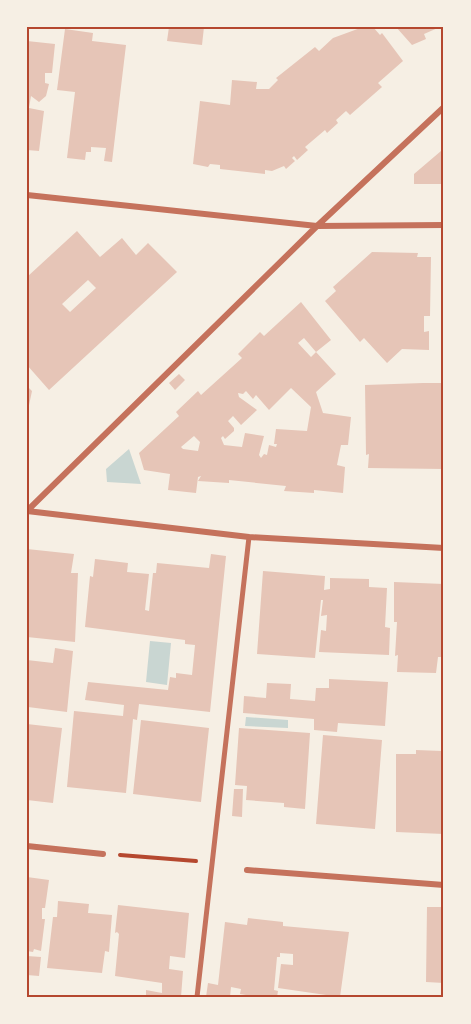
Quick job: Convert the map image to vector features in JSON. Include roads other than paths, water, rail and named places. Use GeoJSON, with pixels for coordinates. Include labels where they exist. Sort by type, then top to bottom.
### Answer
{"type":"FeatureCollection","features":[{"type":"Feature","properties":{"kind":"street"},"geometry":{"type":"LineString","coordinates":[[27,511],[317,226],[444,107]]}},
{"type":"Feature","properties":{"kind":"street"},"geometry":{"type":"LineString","coordinates":[[27,195],[317,226],[444,225]]}},
{"type":"Feature","properties":{"kind":"street"},"geometry":{"type":"LineString","coordinates":[[27,511],[249,537],[444,548]]}},
{"type":"Feature","properties":{"kind":"street"},"geometry":{"type":"LineString","coordinates":[[197,997],[249,537]]}},
{"type":"Feature","properties":{"kind":"street"},"geometry":{"type":"LineString","coordinates":[[27,846],[103,854]]}},
{"type":"Feature","properties":{"kind":"street"},"geometry":{"type":"LineString","coordinates":[[247,870],[444,885]]}}]}
